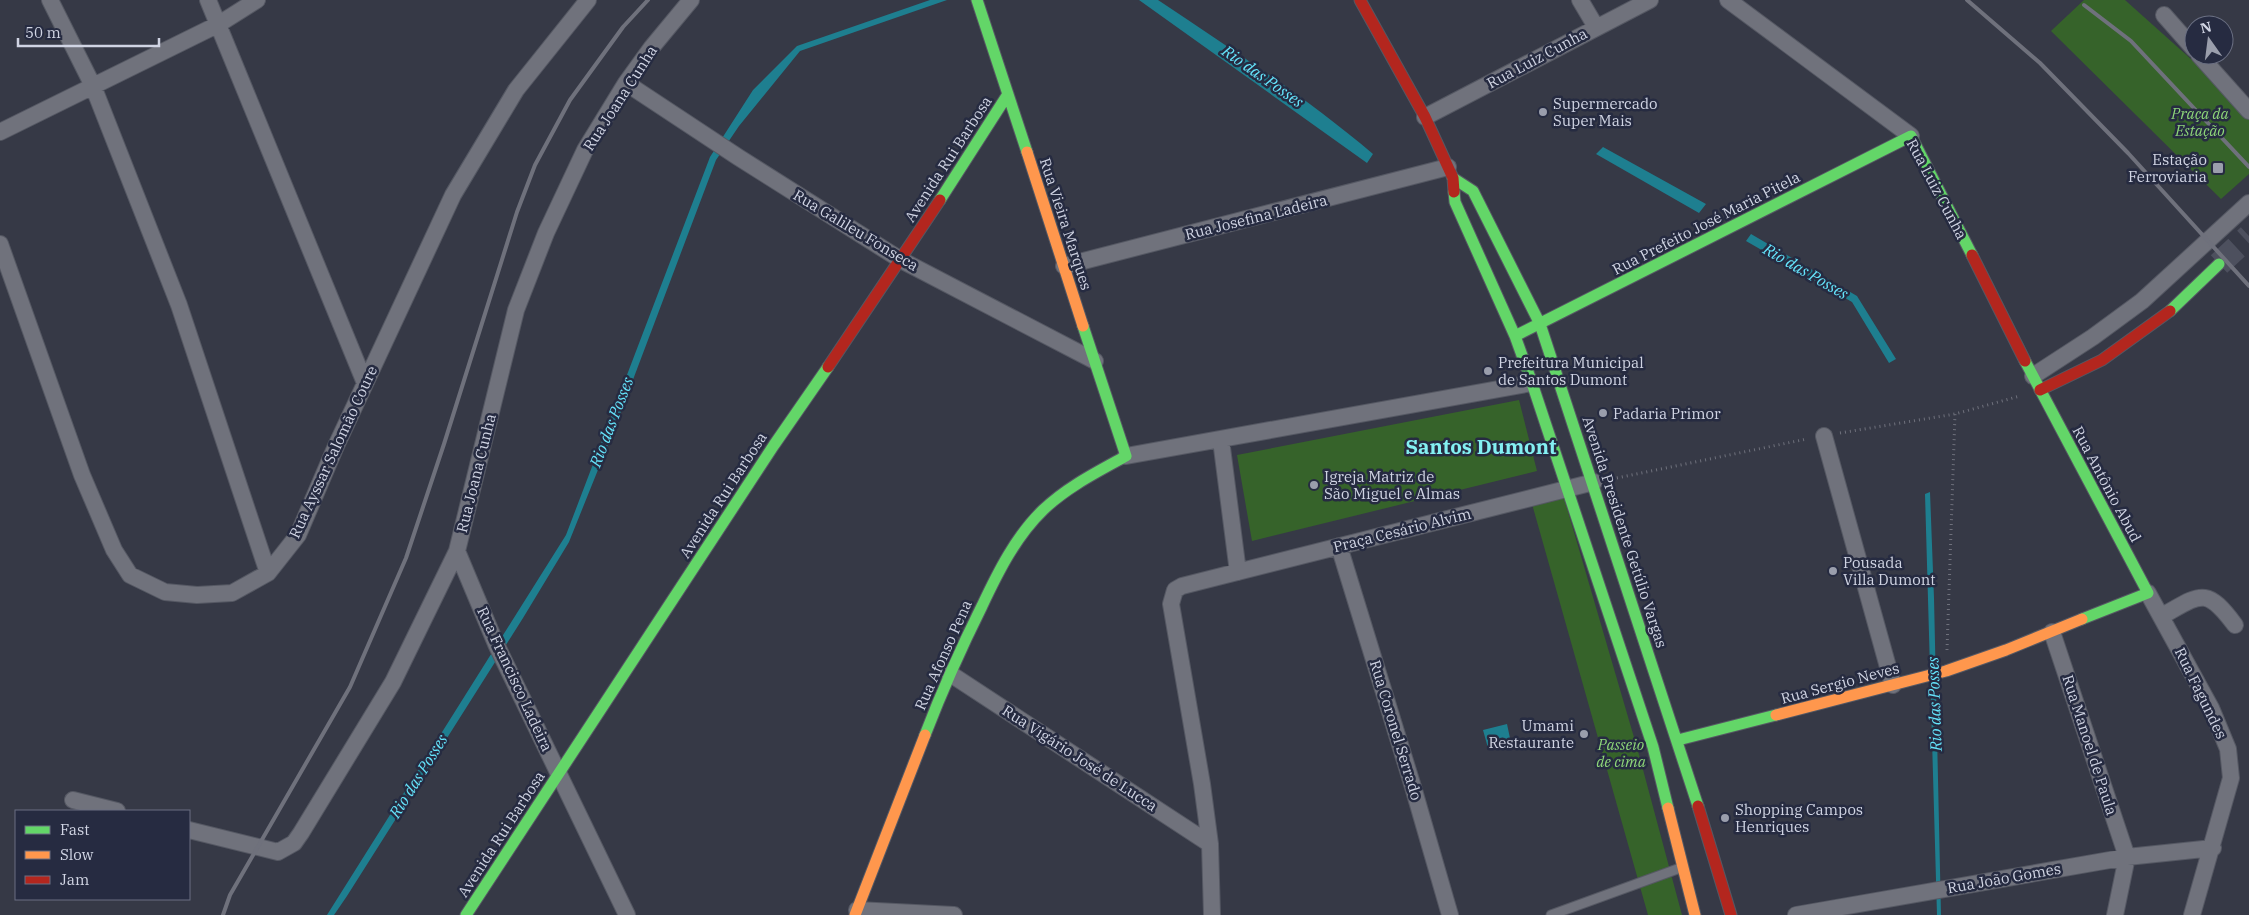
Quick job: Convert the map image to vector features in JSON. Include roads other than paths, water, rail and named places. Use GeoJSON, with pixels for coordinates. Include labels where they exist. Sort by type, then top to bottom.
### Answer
{"type":"FeatureCollection","features":[{"type":"Feature","properties":{"kind":"main road","name":"Rua Vieira Marques"},"geometry":{"type":"LineString","coordinates":[[978,0],[1126,456]]}},
{"type":"Feature","properties":{"kind":"main road"},"geometry":{"type":"LineString","coordinates":[[1360,0],[1425,117],[1451,172],[1455,202],[1515,336],[1652,747],[1695,915]]}},
{"type":"Feature","properties":{"kind":"main road","name":"Avenida Rui Barbosa"},"geometry":{"type":"LineString","coordinates":[[466,915],[774,445],[901,260],[1008,94]]}},
{"type":"Feature","properties":{"kind":"main road","name":"Rua Prefeito José Maria Pitela"},"geometry":{"type":"LineString","coordinates":[[1515,336],[1911,136]]}},
{"type":"Feature","properties":{"kind":"main road","name":"Rua Luiz Cunha"},"geometry":{"type":"LineString","coordinates":[[1911,136],[2036,383]]}},
{"type":"Feature","properties":{"kind":"main road","name":"Avenida Presidente Getúlio Vargas"},"geometry":{"type":"LineString","coordinates":[[1451,172],[1473,191],[1540,324],[1594,482],[1678,740],[1731,915]]}},
{"type":"Feature","properties":{"kind":"main road"},"geometry":{"type":"LineString","coordinates":[[2036,383],[2102,360],[2165,316],[2219,264]]}},
{"type":"Feature","properties":{"kind":"main road"},"geometry":{"type":"LineString","coordinates":[[1532,383],[1550,393],[1594,482]]}},
{"type":"Feature","properties":{"kind":"main road","name":"Rua Antônio Abud"},"geometry":{"type":"LineString","coordinates":[[2036,383],[2148,593]]}},
{"type":"Feature","properties":{"kind":"main road","name":"Rua Afonso Pena"},"geometry":{"type":"LineString","coordinates":[[856,913],[949,673],[990,589],[1017,543],[1042,511],[1080,482],[1126,456]]}},
{"type":"Feature","properties":{"kind":"main road","name":"Rua Sergio Neves"},"geometry":{"type":"LineString","coordinates":[[1678,740],[1942,672],[2052,632],[2148,593]]}},
{"type":"Feature","properties":{"kind":"main road"},"geometry":{"type":"LineString","coordinates":[[1620,647],[1640,695],[1658,725],[1666,735],[1678,740]]}},
{"type":"Feature","properties":{"kind":"street"},"geometry":{"type":"LineString","coordinates":[[50,0],[93,86],[179,305],[268,573]]}},
{"type":"Feature","properties":{"kind":"street"},"geometry":{"type":"LineString","coordinates":[[208,0],[365,383]]}},
{"type":"Feature","properties":{"kind":"street"},"geometry":{"type":"LineString","coordinates":[[0,132],[219,24],[257,0]]}},
{"type":"Feature","properties":{"kind":"street","name":"Rua Ayssar Salomão Coure"},"geometry":{"type":"LineString","coordinates":[[0,244],[82,475],[114,550],[130,575],[165,592],[197,595],[232,592],[268,573],[298,535],[365,383],[453,195],[516,90],[588,0]]}},
{"type":"Feature","properties":{"kind":"street","name":"Rua Joana Cunha"},"geometry":{"type":"LineString","coordinates":[[190,830],[278,852],[294,843],[393,682],[456,551],[516,310],[546,233],[581,158],[626,84],[652,47],[691,0]]}},
{"type":"Feature","properties":{"kind":"street"},"geometry":{"type":"LineString","coordinates":[[1580,0],[1596,27]]}},
{"type":"Feature","properties":{"kind":"street","name":"Rua Luiz Cunha"},"geometry":{"type":"LineString","coordinates":[[1425,117],[1650,0]]}},
{"type":"Feature","properties":{"kind":"street","name":"Rua Luiz Cunha"},"geometry":{"type":"LineString","coordinates":[[1728,0],[1911,136]]}},
{"type":"Feature","properties":{"kind":"street"},"geometry":{"type":"LineString","coordinates":[[2164,15],[2184,38]]}},
{"type":"Feature","properties":{"kind":"street"},"geometry":{"type":"LineString","coordinates":[[2208,65],[2249,111]]}},
{"type":"Feature","properties":{"kind":"street","name":"Rua Galileu Fonseca"},"geometry":{"type":"LineString","coordinates":[[626,84],[738,158],[901,260],[1094,361]]}},
{"type":"Feature","properties":{"kind":"street","name":"Rua Josefina Ladeira"},"geometry":{"type":"LineString","coordinates":[[1064,266],[1451,172]]}},
{"type":"Feature","properties":{"kind":"street"},"geometry":{"type":"LineString","coordinates":[[2036,383],[2093,337],[2142,301],[2249,203]]}},
{"type":"Feature","properties":{"kind":"street"},"geometry":{"type":"LineString","coordinates":[[1126,456],[1532,383]]}},
{"type":"Feature","properties":{"kind":"street"},"geometry":{"type":"LineString","coordinates":[[1824,436],[1893,685]]}},
{"type":"Feature","properties":{"kind":"street"},"geometry":{"type":"LineString","coordinates":[[1221,440],[1238,572]]}},
{"type":"Feature","properties":{"kind":"street","name":"Praça Cesário Alvim"},"geometry":{"type":"LineString","coordinates":[[1210,844],[1202,784],[1171,604],[1175,590],[1182,586],[1594,482]]}},
{"type":"Feature","properties":{"kind":"street","name":"Rua Coronel Serrado"},"geometry":{"type":"LineString","coordinates":[[1339,546],[1450,915]]}},
{"type":"Feature","properties":{"kind":"street","name":"Rua Francisco Ladeira"},"geometry":{"type":"LineString","coordinates":[[456,551],[499,650],[627,915]]}},
{"type":"Feature","properties":{"kind":"street","name":"Rua Fagundes"},"geometry":{"type":"LineString","coordinates":[[2148,593],[2211,708],[2228,749],[2231,778],[2213,848],[2192,915]]}},
{"type":"Feature","properties":{"kind":"street"},"geometry":{"type":"LineString","coordinates":[[2162,616],[2188,601],[2207,597],[2219,603],[2235,624]]}},
{"type":"Feature","properties":{"kind":"street","name":"Rua Manoel de Paula"},"geometry":{"type":"LineString","coordinates":[[2052,632],[2127,857]]}},
{"type":"Feature","properties":{"kind":"street","name":"Rua Vigário José de Lucca"},"geometry":{"type":"LineString","coordinates":[[949,673],[1210,844]]}},
{"type":"Feature","properties":{"kind":"street"},"geometry":{"type":"LineString","coordinates":[[74,800],[113,810]]}},
{"type":"Feature","properties":{"kind":"street"},"geometry":{"type":"LineString","coordinates":[[1210,844],[1212,915]]}},
{"type":"Feature","properties":{"kind":"street","name":"Rua João Gomes"},"geometry":{"type":"LineString","coordinates":[[1796,915],[2127,857],[2213,848]]}},
{"type":"Feature","properties":{"kind":"street"},"geometry":{"type":"LineString","coordinates":[[2115,915],[2127,857]]}},
{"type":"Feature","properties":{"kind":"street"},"geometry":{"type":"LineString","coordinates":[[856,913],[954,915]]}},
{"type":"Feature","properties":{"kind":"lane"},"geometry":{"type":"LineString","coordinates":[[1552,915],[1682,867]]}},
{"type":"Feature","properties":{"kind":"water","name":"Rio das Posses"},"geometry":{"type":"Polygon","coordinates":[[[930,0],[947,0],[800,51],[739,126],[716,160],[614,430],[569,542],[347,896],[334,915],[327,915],[566,535],[710,157],[753,90],[797,46],[930,0]]]}},
{"type":"Feature","properties":{"kind":"water","name":"Rio das Posses"},"geometry":{"type":"Polygon","coordinates":[[[1139,0],[1158,0],[1295,93],[1373,154],[1367,163],[1139,0]]]}},
{"type":"Feature","properties":{"kind":"water"},"geometry":{"type":"Polygon","coordinates":[[[1603,147],[1706,204],[1699,213],[1596,154],[1603,147]]]}},
{"type":"Feature","properties":{"kind":"water","name":"Rio das Posses"},"geometry":{"type":"Polygon","coordinates":[[[1751,234],[1857,296],[1896,359],[1889,363],[1852,302],[1746,241],[1751,234]]]}},
{"type":"Feature","properties":{"kind":"water","name":"Rio das Posses"},"geometry":{"type":"Polygon","coordinates":[[[1930,492],[1941,915],[1937,915],[1925,494],[1930,492]]]}},
{"type":"Feature","properties":{"kind":"water"},"geometry":{"type":"Polygon","coordinates":[[[1507,724],[1511,743],[1488,748],[1483,730],[1507,724]]]}},
{"type":"Feature","properties":{"kind":"tunnel"},"geometry":{"type":"LineString","coordinates":[[2219,264],[2249,236]]}},
{"type":"Feature","properties":{"kind":"railway"},"geometry":{"type":"LineString","coordinates":[[223,915],[230,895],[350,687],[406,558],[517,212],[535,165],[570,100],[623,27],[648,0]]}},
{"type":"Feature","properties":{"kind":"railway"},"geometry":{"type":"LineString","coordinates":[[1967,0],[2040,63],[2128,153],[2249,286]]}},
{"type":"Feature","properties":{"kind":"railway"},"geometry":{"type":"LineString","coordinates":[[2084,5],[2131,41],[2249,167]]}},
{"type":"Feature","properties":{"kind":"place","name":"Supermercado Super Mais"},"geometry":{"type":"Point","coordinates":[1543,112]}},
{"type":"Feature","properties":{"kind":"place","name":"Estação Ferroviaria"},"geometry":{"type":"Point","coordinates":[2218,168]}},
{"type":"Feature","properties":{"kind":"place","name":"Prefeitura Municipal de Santos Dumont"},"geometry":{"type":"Point","coordinates":[1488,371]}},
{"type":"Feature","properties":{"kind":"place","name":"Padaria Primor"},"geometry":{"type":"Point","coordinates":[1603,413]}},
{"type":"Feature","properties":{"kind":"place","name":"Igreja Matriz de São Miguel e Almas"},"geometry":{"type":"Point","coordinates":[1314,485]}},
{"type":"Feature","properties":{"kind":"place","name":"Pousada Villa Dumont"},"geometry":{"type":"Point","coordinates":[1833,571]}},
{"type":"Feature","properties":{"kind":"place","name":"Umami Restaurante"},"geometry":{"type":"Point","coordinates":[1584,734]}},
{"type":"Feature","properties":{"kind":"place","name":"Shopping Campos Henriques"},"geometry":{"type":"Point","coordinates":[1725,818]}},
{"type":"Feature","properties":{"kind":"district","name":"Santos Dumont"},"geometry":{"type":"Point","coordinates":[1481,446]}},
{"type":"Feature","properties":{"kind":"park label","name":"Praça da Estação"},"geometry":{"type":"Point","coordinates":[2200,122]}},
{"type":"Feature","properties":{"kind":"park label","name":"Passeio de cima"},"geometry":{"type":"Point","coordinates":[1621,752]}}]}
